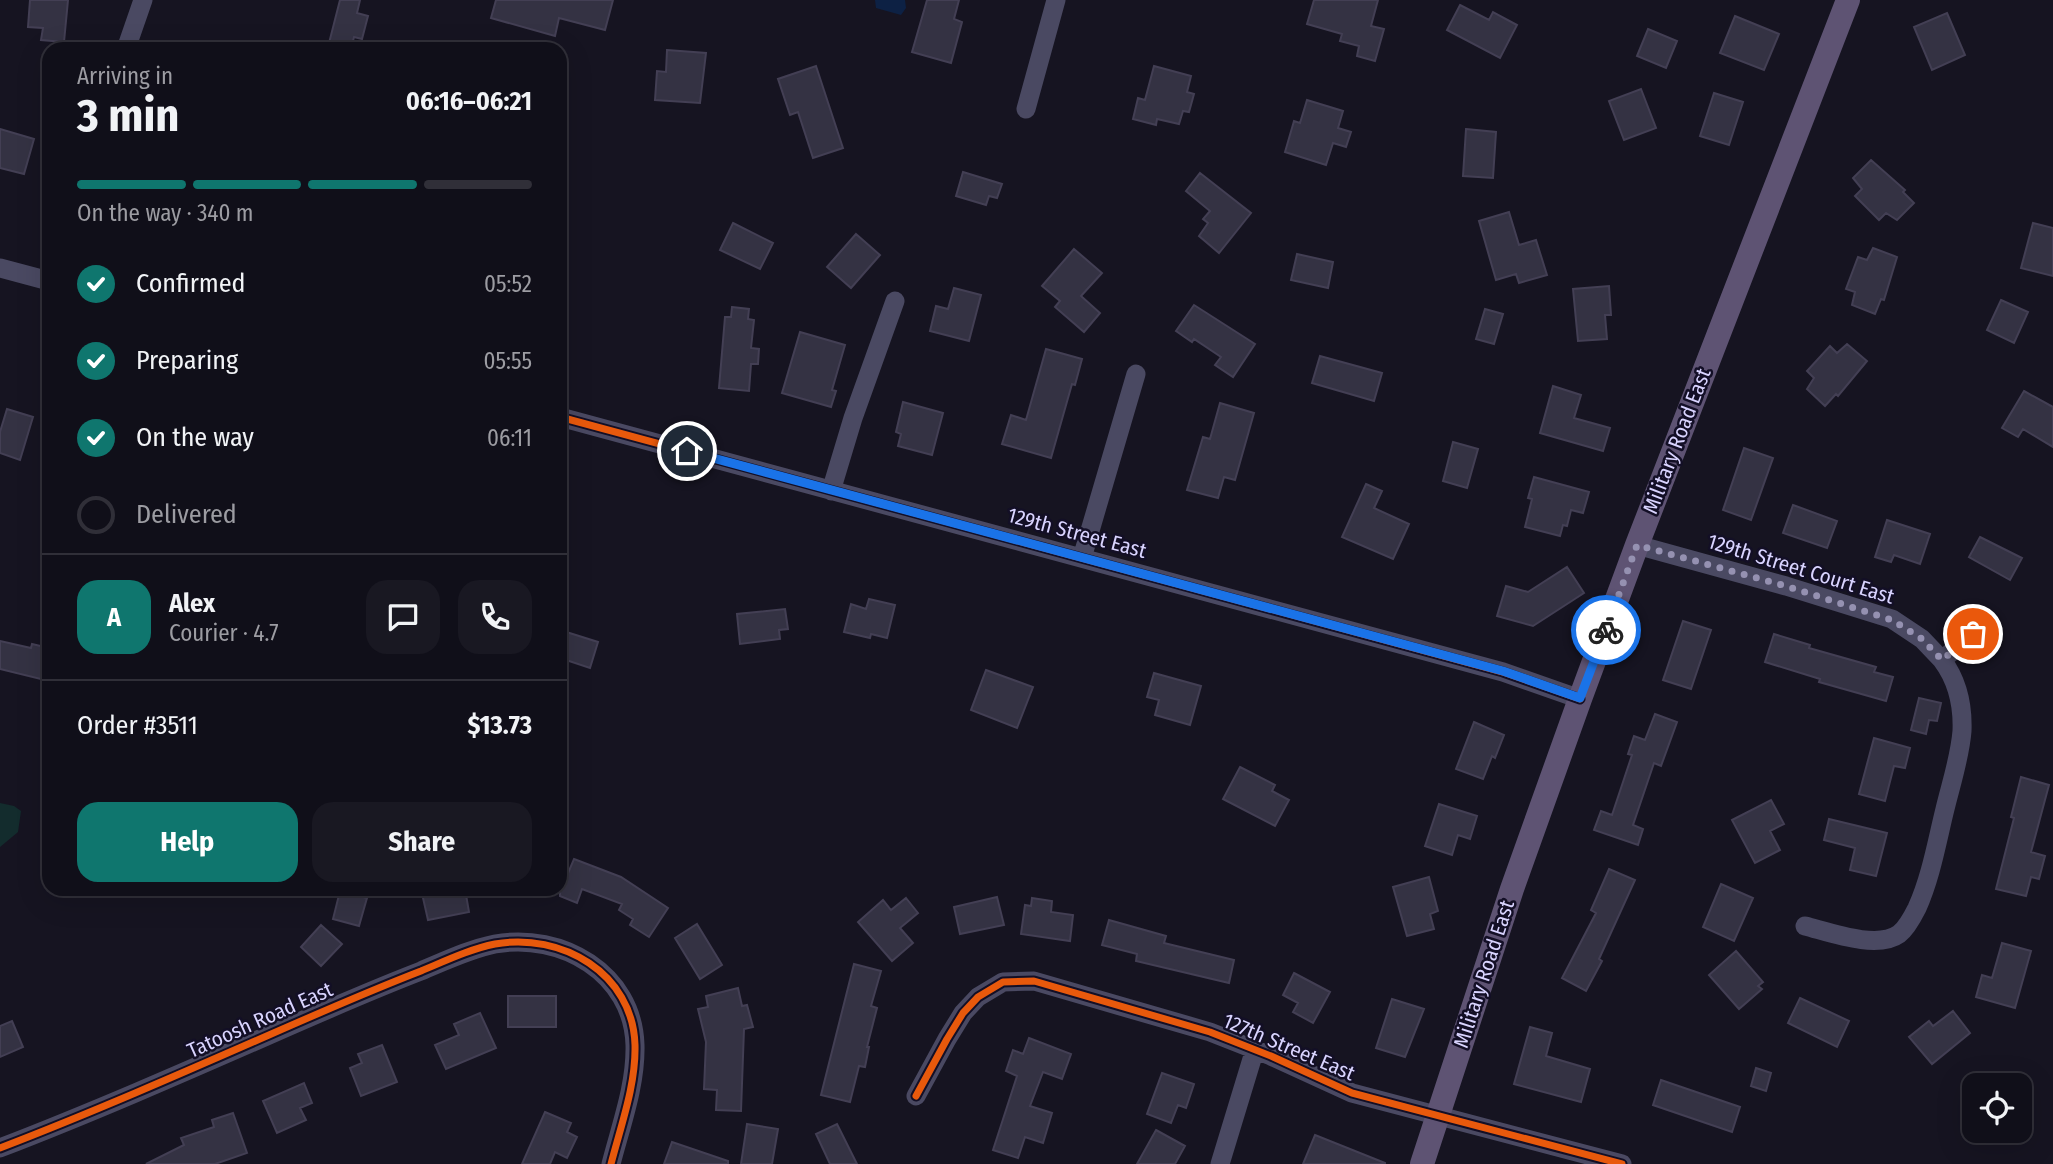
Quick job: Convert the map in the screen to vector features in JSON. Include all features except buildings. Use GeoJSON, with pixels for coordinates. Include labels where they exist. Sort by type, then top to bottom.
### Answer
{"type":"FeatureCollection","features":[{"type":"Feature","properties":{"kind":"main road","name":"Military Road East"},"geometry":{"type":"LineString","coordinates":[[1422,1164],[1512,889],[1580,698],[1848,0]]}},
{"type":"Feature","properties":{"kind":"street"},"geometry":{"type":"LineString","coordinates":[[128,42],[143,0]]}},
{"type":"Feature","properties":{"kind":"street"},"geometry":{"type":"LineString","coordinates":[[1026,109],[1056,0]]}},
{"type":"Feature","properties":{"kind":"street"},"geometry":{"type":"LineString","coordinates":[[0,268],[42,279]]}},
{"type":"Feature","properties":{"kind":"street"},"geometry":{"type":"LineString","coordinates":[[831,491],[853,418],[895,301]]}},
{"type":"Feature","properties":{"kind":"street"},"geometry":{"type":"LineString","coordinates":[[1082,558],[1136,374]]}},
{"type":"Feature","properties":{"kind":"street","name":"129th Street East"},"geometry":{"type":"LineString","coordinates":[[567,419],[1503,671],[1580,698]]}},
{"type":"Feature","properties":{"kind":"street","name":"129th Street Court East"},"geometry":{"type":"LineString","coordinates":[[1637,545],[1786,586],[1892,620],[1922,639],[1951,672],[1958,691],[1962,732],[1918,906],[1910,921],[1899,934],[1881,940],[1853,939],[1805,926]]}},
{"type":"Feature","properties":{"kind":"street"},"geometry":{"type":"LineString","coordinates":[[1942,660],[1973,634]]}},
{"type":"Feature","properties":{"kind":"street","name":"Tatoosh Road East"},"geometry":{"type":"LineString","coordinates":[[0,1148],[98,1110],[362,994],[475,949],[497,944],[539,942],[554,945],[587,960],[608,979],[627,1009],[635,1042],[634,1071],[611,1164]]}},
{"type":"Feature","properties":{"kind":"street","name":"127th Street East"},"geometry":{"type":"LineString","coordinates":[[916,1096],[963,1013],[978,997],[1003,982],[1034,981],[1145,1012],[1255,1049],[1352,1093],[1622,1164]]}},
{"type":"Feature","properties":{"kind":"street"},"geometry":{"type":"LineString","coordinates":[[1220,1164],[1255,1049]]}},
{"type":"Feature","properties":{"kind":"green space"},"geometry":{"type":"Polygon","coordinates":[[[0,803],[14,806],[21,811],[18,832],[0,847],[0,803]]]}},
{"type":"Feature","properties":{"kind":"water"},"geometry":{"type":"Polygon","coordinates":[[[875,0],[905,0],[906,8],[901,15],[876,8],[875,0]]]}},
{"type":"Feature","properties":{"kind":"cycle path"},"geometry":{"type":"LineString","coordinates":[[567,419],[1503,672],[1580,699]]}},
{"type":"Feature","properties":{"kind":"cycle path"},"geometry":{"type":"LineString","coordinates":[[0,1148],[458,956],[495,944],[520,942],[568,952],[589,963],[607,978],[622,997],[631,1019],[635,1060],[627,1105],[611,1164]]}},
{"type":"Feature","properties":{"kind":"cycle path"},"geometry":{"type":"LineString","coordinates":[[916,1096],[963,1013],[978,997],[1003,982],[1034,981],[1210,1032],[1352,1093],[1622,1164]]}},
{"type":"Feature","properties":{"kind":"way so far"},"geometry":{"type":"LineString","coordinates":[[1606,630],[1637,545],[1786,586],[1892,620],[1922,639],[1942,660],[1973,634]]}},
{"type":"Feature","properties":{"kind":"route"},"geometry":{"type":"LineString","coordinates":[[687,451],[1503,671],[1580,698],[1606,630]]}}]}
